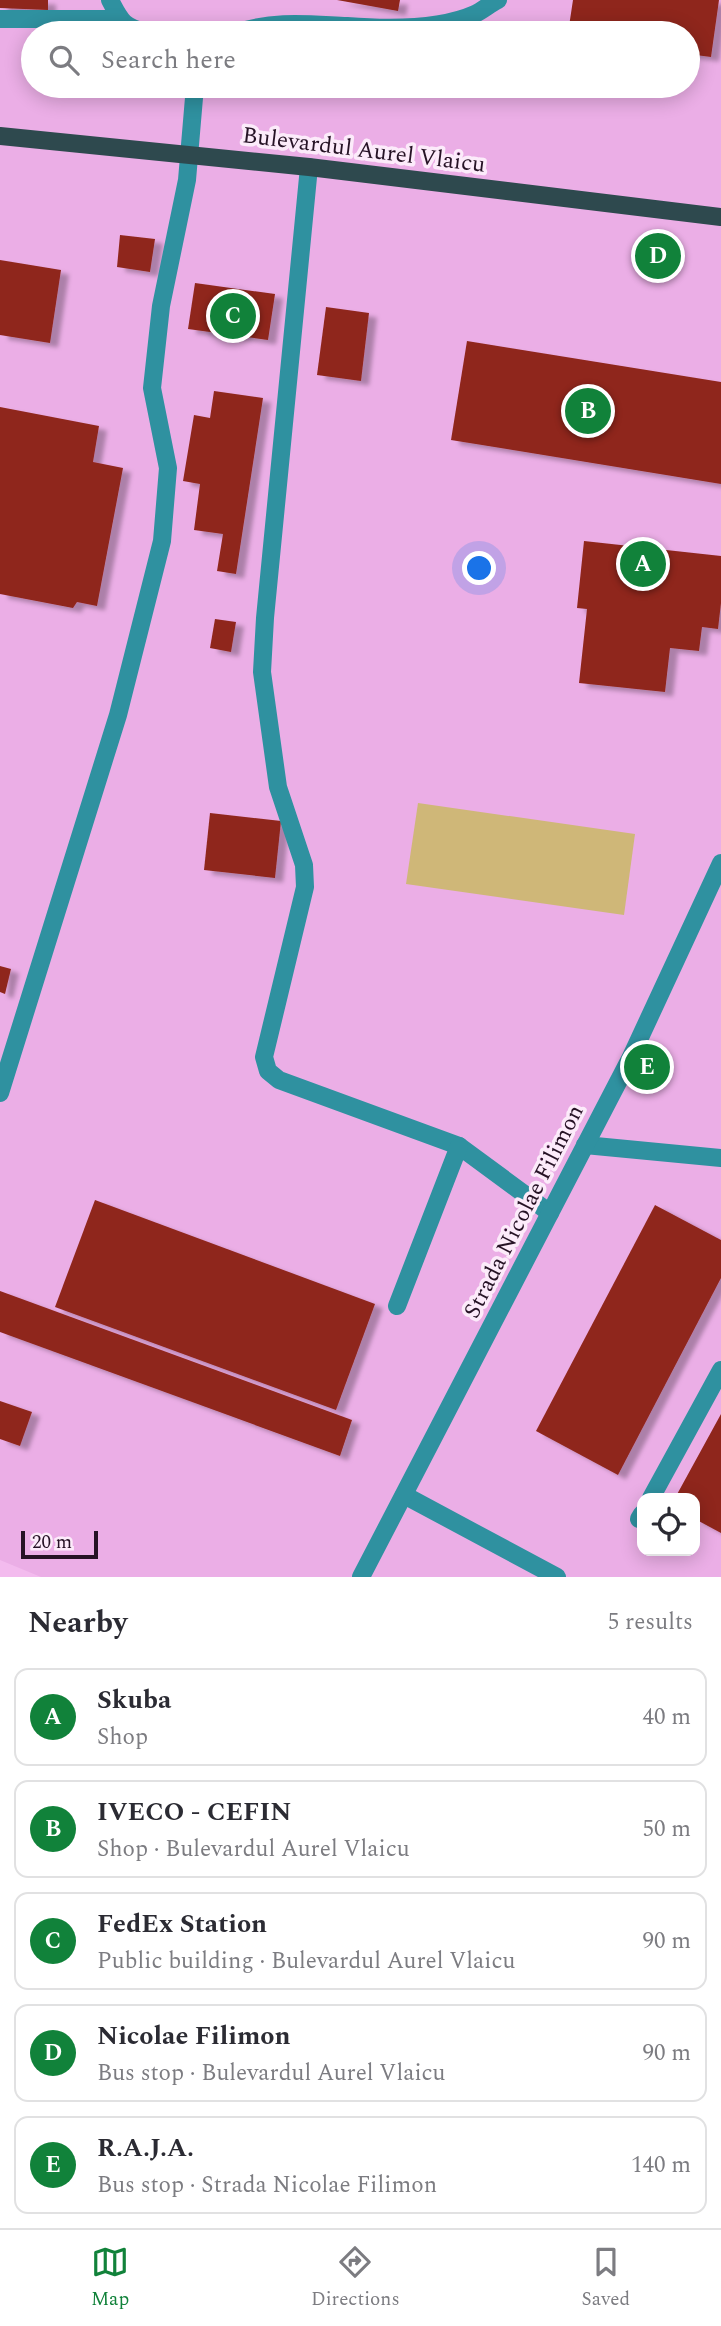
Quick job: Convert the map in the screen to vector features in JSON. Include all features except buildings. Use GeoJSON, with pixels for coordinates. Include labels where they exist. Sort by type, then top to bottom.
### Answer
{"type":"FeatureCollection","features":[{"type":"Feature","properties":{"kind":"main road","name":"Bulevardul Aurel Vlaicu"},"geometry":{"type":"LineString","coordinates":[[0,136],[309,167],[721,217]]}},
{"type":"Feature","properties":{"kind":"street"},"geometry":{"type":"LineString","coordinates":[[0,19],[119,19],[110,0]]}},
{"type":"Feature","properties":{"kind":"street"},"geometry":{"type":"LineString","coordinates":[[448,21],[473,14],[498,0]]}},
{"type":"Feature","properties":{"kind":"street"},"geometry":{"type":"LineString","coordinates":[[0,1093],[118,715],[162,541],[167,468],[152,388],[161,306],[187,180],[194,98]]}},
{"type":"Feature","properties":{"kind":"street"},"geometry":{"type":"LineString","coordinates":[[309,167],[262,672],[278,787],[304,865],[305,887],[264,1057],[268,1071],[279,1080],[459,1146],[550,1213]]}},
{"type":"Feature","properties":{"kind":"street","name":"Strada Nicolae Filimon"},"geometry":{"type":"LineString","coordinates":[[361,1577],[630,1059],[721,863]]}},
{"type":"Feature","properties":{"kind":"street"},"geometry":{"type":"LineString","coordinates":[[585,1144],[721,1158]]}},
{"type":"Feature","properties":{"kind":"street"},"geometry":{"type":"LineString","coordinates":[[397,1306],[459,1146]]}},
{"type":"Feature","properties":{"kind":"street"},"geometry":{"type":"LineString","coordinates":[[654,1493],[721,1370]]}},
{"type":"Feature","properties":{"kind":"street"},"geometry":{"type":"LineString","coordinates":[[404,1495],[556,1577]]}},
{"type":"Feature","properties":{"kind":"shaded area"},"geometry":{"type":"Polygon","coordinates":[[[0,0],[721,0],[721,1577],[41,1577],[0,1560],[0,0]]]}},
{"type":"Feature","properties":{"kind":"shaded area"},"geometry":{"type":"Polygon","coordinates":[[[418,803],[635,834],[624,915],[406,884],[418,803]]]}},
{"type":"Feature","properties":{"kind":"place","name":"Nicolae Filimon"},"geometry":{"type":"Point","coordinates":[658,256]}},
{"type":"Feature","properties":{"kind":"place","name":"FedEx Station"},"geometry":{"type":"Point","coordinates":[233,316]}},
{"type":"Feature","properties":{"kind":"place","name":"IVECO - CEFIN"},"geometry":{"type":"Point","coordinates":[588,411]}},
{"type":"Feature","properties":{"kind":"place","name":"Skuba"},"geometry":{"type":"Point","coordinates":[643,564]}},
{"type":"Feature","properties":{"kind":"place","name":"R.A.J.A."},"geometry":{"type":"Point","coordinates":[647,1067]}}]}
